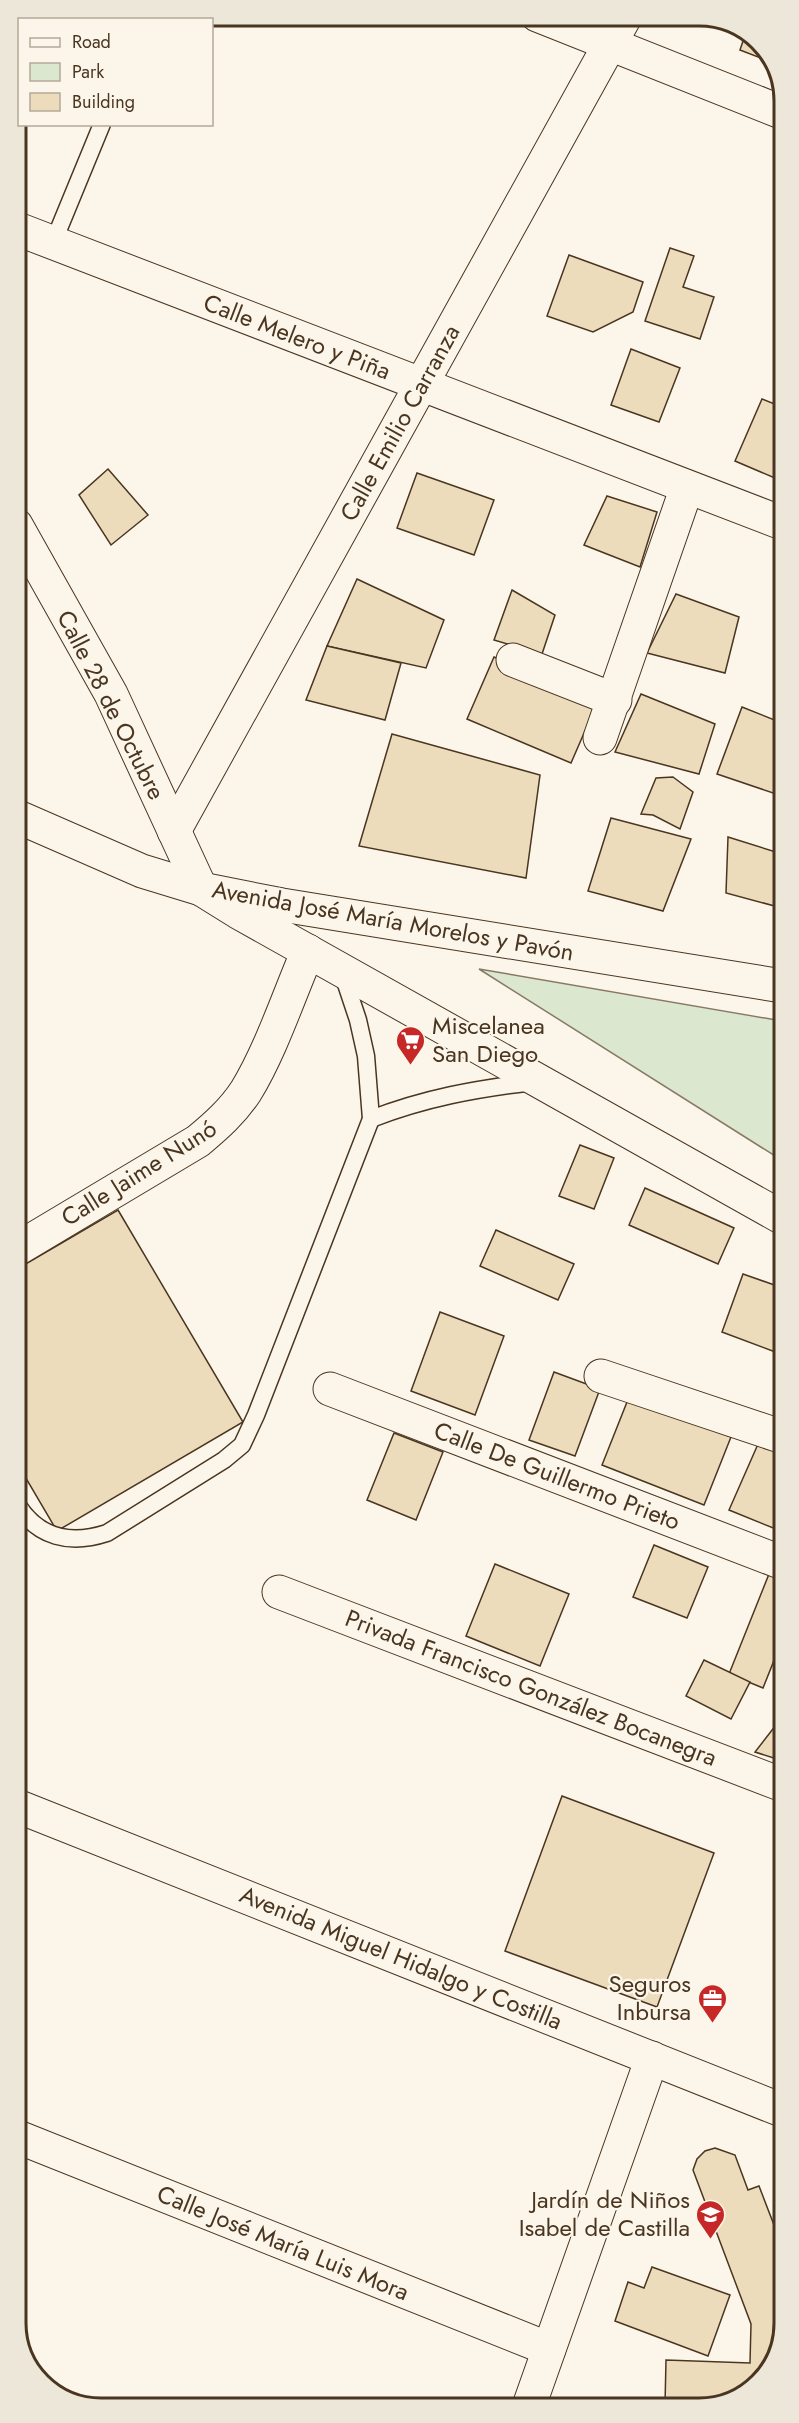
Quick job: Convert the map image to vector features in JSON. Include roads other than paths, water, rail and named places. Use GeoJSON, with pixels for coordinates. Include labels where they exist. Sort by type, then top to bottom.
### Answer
{"type":"FeatureCollection","features":[{"type":"Feature","properties":{"kind":"street"},"geometry":{"type":"LineString","coordinates":[[564,26],[774,109]]}},
{"type":"Feature","properties":{"kind":"street","name":"Calle Emilio Carranza"},"geometry":{"type":"LineString","coordinates":[[174,831],[620,26]]}},
{"type":"Feature","properties":{"kind":"street","name":"Calle Melero y Piña"},"geometry":{"type":"LineString","coordinates":[[26,232],[774,520]]}},
{"type":"Feature","properties":{"kind":"street"},"geometry":{"type":"LineString","coordinates":[[600,738],[687,487]]}},
{"type":"Feature","properties":{"kind":"street","name":"Calle 28 de Octubre"},"geometry":{"type":"LineString","coordinates":[[26,543],[111,694],[201,889]]}},
{"type":"Feature","properties":{"kind":"street"},"geometry":{"type":"LineString","coordinates":[[513,660],[615,700]]}},
{"type":"Feature","properties":{"kind":"street","name":"Avenida José María Morelos y Pavón"},"geometry":{"type":"LineString","coordinates":[[26,820],[142,871],[201,889],[282,905],[774,985]]}},
{"type":"Feature","properties":{"kind":"street"},"geometry":{"type":"LineString","coordinates":[[201,889],[238,912],[774,1213]]}},
{"type":"Feature","properties":{"kind":"street","name":"Calle Jaime Nunó"},"geometry":{"type":"LineString","coordinates":[[26,1243],[198,1141],[224,1118],[245,1091],[261,1060],[308,951]]}},
{"type":"Feature","properties":{"kind":"street"},"geometry":{"type":"LineString","coordinates":[[601,1376],[774,1434]]}},
{"type":"Feature","properties":{"kind":"street","name":"Calle De Guillermo Prieto"},"geometry":{"type":"LineString","coordinates":[[330,1389],[774,1560]]}},
{"type":"Feature","properties":{"kind":"street","name":"Privada Francisco González Bocanegra"},"geometry":{"type":"LineString","coordinates":[[279,1592],[774,1782]]}},
{"type":"Feature","properties":{"kind":"street","name":"Avenida Miguel Hidalgo y Costilla"},"geometry":{"type":"LineString","coordinates":[[26,1810],[774,2107]]}},
{"type":"Feature","properties":{"kind":"street"},"geometry":{"type":"LineString","coordinates":[[532,2398],[652,2058]]}},
{"type":"Feature","properties":{"kind":"street","name":"Calle José María Luis Mora"},"geometry":{"type":"LineString","coordinates":[[26,2140],[549,2349]]}},
{"type":"Feature","properties":{"kind":"lane"},"geometry":{"type":"LineString","coordinates":[[53,243],[101,126]]}},
{"type":"Feature","properties":{"kind":"lane"},"geometry":{"type":"LineString","coordinates":[[26,1518],[41,1529],[75,1540],[90,1539],[107,1533],[224,1460],[242,1445],[253,1423],[371,1119],[366,1056],[358,1020],[341,969]]}},
{"type":"Feature","properties":{"kind":"lane"},"geometry":{"type":"LineString","coordinates":[[371,1119],[410,1104],[450,1094],[540,1081]]}},
{"type":"Feature","properties":{"kind":"place","name":"Miscelanea San Diego"},"geometry":{"type":"Point","coordinates":[411,1066]}},
{"type":"Feature","properties":{"kind":"place","name":"Seguros Inbursa"},"geometry":{"type":"Point","coordinates":[712,2024]}},
{"type":"Feature","properties":{"kind":"place","name":"Jardín de Niños Isabel de Castilla"},"geometry":{"type":"Point","coordinates":[711,2240]}}]}
